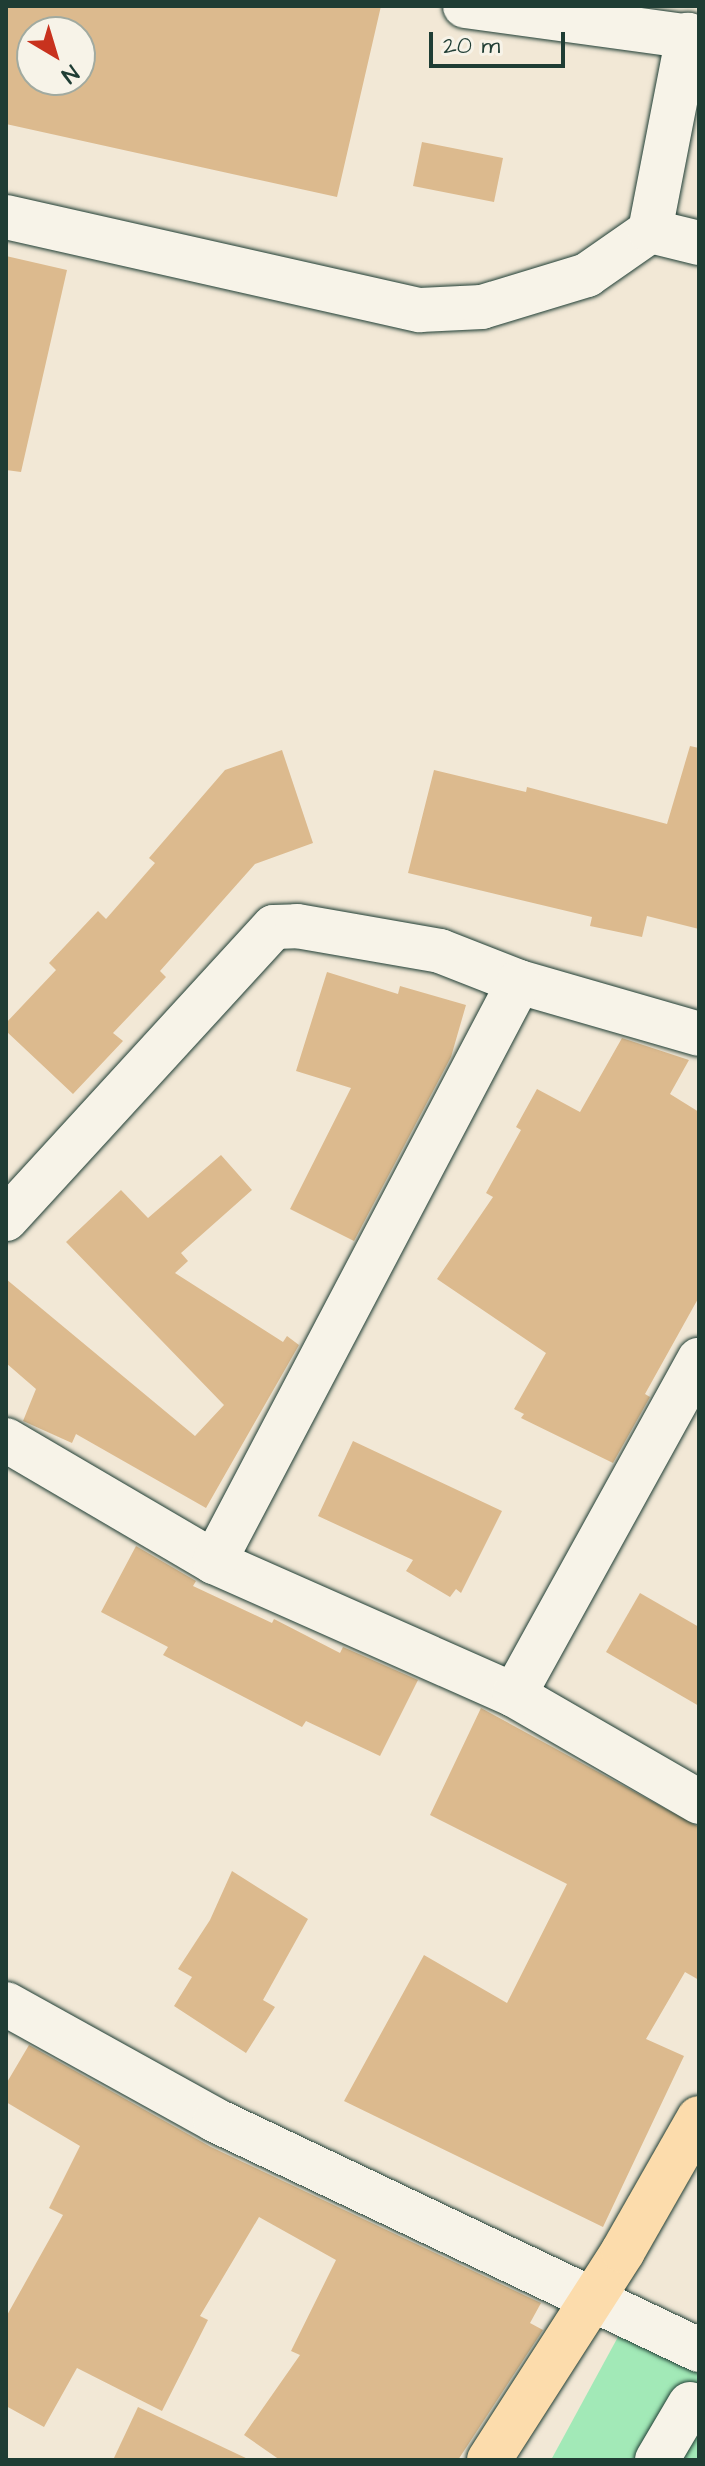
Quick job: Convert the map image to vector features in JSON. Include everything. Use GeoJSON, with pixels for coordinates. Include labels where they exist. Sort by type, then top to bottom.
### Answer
{"type":"FeatureCollection","features":[{"type":"Feature","properties":{"kind":"main road"},"geometry":{"type":"LineString","coordinates":[[489,2460],[593,2298],[699,2118]]}},
{"type":"Feature","properties":{"kind":"street"},"geometry":{"type":"LineString","coordinates":[[6,217],[420,310],[482,307],[587,275],[650,231],[693,37],[465,6]]}},
{"type":"Feature","properties":{"kind":"street"},"geometry":{"type":"LineString","coordinates":[[650,231],[699,243]]}},
{"type":"Feature","properties":{"kind":"street"},"geometry":{"type":"LineString","coordinates":[[6,1219],[274,927],[297,926],[440,951],[519,982],[699,1034]]}},
{"type":"Feature","properties":{"kind":"street"},"geometry":{"type":"LineString","coordinates":[[214,1562],[519,982]]}},
{"type":"Feature","properties":{"kind":"street"},"geometry":{"type":"LineString","coordinates":[[514,1695],[699,1360]]}},
{"type":"Feature","properties":{"kind":"street"},"geometry":{"type":"LineString","coordinates":[[6,1440],[214,1562],[514,1695],[699,1802]]}},
{"type":"Feature","properties":{"kind":"street"},"geometry":{"type":"LineString","coordinates":[[6,2004],[215,2120],[699,2350]]}},
{"type":"Feature","properties":{"kind":"street"},"geometry":{"type":"LineString","coordinates":[[657,2460],[690,2404]]}},
{"type":"Feature","properties":{"kind":"green space"},"geometry":{"type":"Polygon","coordinates":[[[625,2324],[699,2368],[699,2460],[551,2460],[625,2324]]]}},
{"type":"Feature","properties":{"kind":"building"},"geometry":{"type":"Polygon","coordinates":[[[6,6],[381,6],[337,197],[6,124],[6,6]]]}},
{"type":"Feature","properties":{"kind":"building"},"geometry":{"type":"Polygon","coordinates":[[[422,142],[503,158],[494,202],[413,186],[422,142]]]}},
{"type":"Feature","properties":{"kind":"building"},"geometry":{"type":"Polygon","coordinates":[[[6,256],[67,270],[21,472],[6,470],[6,256]]]}},
{"type":"Feature","properties":{"kind":"building"},"geometry":{"type":"Polygon","coordinates":[[[690,746],[699,748],[699,929],[647,916],[642,937],[590,926],[592,917],[408,873],[434,770],[526,792],[527,787],[667,824],[690,746]]]}},
{"type":"Feature","properties":{"kind":"building"},"geometry":{"type":"Polygon","coordinates":[[[282,750],[313,843],[255,864],[160,971],[166,977],[113,1033],[123,1041],[73,1094],[6,1031],[6,1023],[56,970],[49,963],[98,911],[106,919],[155,863],[149,858],[225,770],[282,750]]]}},
{"type":"Feature","properties":{"kind":"building"},"geometry":{"type":"Polygon","coordinates":[[[327,972],[398,994],[400,986],[466,1005],[451,1057],[354,1241],[290,1209],[351,1088],[296,1071],[327,972]]]}},
{"type":"Feature","properties":{"kind":"building"},"geometry":{"type":"Polygon","coordinates":[[[622,1038],[689,1060],[670,1094],[699,1112],[699,1297],[645,1394],[650,1397],[613,1463],[521,1418],[524,1414],[514,1409],[546,1353],[437,1279],[493,1197],[486,1193],[521,1130],[516,1127],[537,1089],[580,1112],[622,1038]]]}},
{"type":"Feature","properties":{"kind":"building"},"geometry":{"type":"Polygon","coordinates":[[[221,1155],[252,1190],[181,1253],[188,1261],[175,1273],[283,1342],[287,1336],[299,1345],[206,1508],[76,1434],[72,1443],[23,1421],[36,1389],[6,1363],[6,1279],[195,1436],[224,1405],[66,1242],[121,1190],[148,1218],[221,1155]]]}},
{"type":"Feature","properties":{"kind":"building"},"geometry":{"type":"Polygon","coordinates":[[[353,1441],[502,1511],[461,1593],[456,1589],[450,1597],[406,1571],[413,1560],[318,1516],[353,1441]]]}},
{"type":"Feature","properties":{"kind":"building"},"geometry":{"type":"Polygon","coordinates":[[[136,1546],[196,1581],[193,1586],[272,1623],[274,1619],[340,1653],[343,1647],[418,1680],[380,1756],[306,1721],[302,1727],[163,1655],[168,1647],[101,1612],[136,1546]]]}},
{"type":"Feature","properties":{"kind":"building"},"geometry":{"type":"Polygon","coordinates":[[[640,1593],[699,1627],[699,1706],[606,1652],[640,1593]]]}},
{"type":"Feature","properties":{"kind":"building"},"geometry":{"type":"Polygon","coordinates":[[[481,1708],[699,1827],[699,1980],[685,1972],[646,2039],[684,2056],[603,2227],[344,2101],[424,1955],[507,2003],[567,1884],[430,1815],[481,1708]]]}},
{"type":"Feature","properties":{"kind":"building"},"geometry":{"type":"Polygon","coordinates":[[[232,1871],[308,1919],[263,2000],[275,2007],[246,2053],[174,2006],[192,1977],[178,1969],[210,1920],[232,1871]]]}},
{"type":"Feature","properties":{"kind":"building"},"geometry":{"type":"Polygon","coordinates":[[[29,2045],[211,2147],[541,2303],[530,2323],[543,2330],[458,2460],[280,2460],[244,2435],[300,2355],[291,2351],[336,2260],[259,2217],[200,2316],[208,2320],[162,2411],[77,2368],[44,2427],[6,2406],[6,2317],[63,2215],[49,2208],[80,2146],[6,2102],[6,2084],[29,2045]]]}},
{"type":"Feature","properties":{"kind":"building"},"geometry":{"type":"Polygon","coordinates":[[[138,2407],[250,2460],[113,2460],[138,2407]]]}}]}
